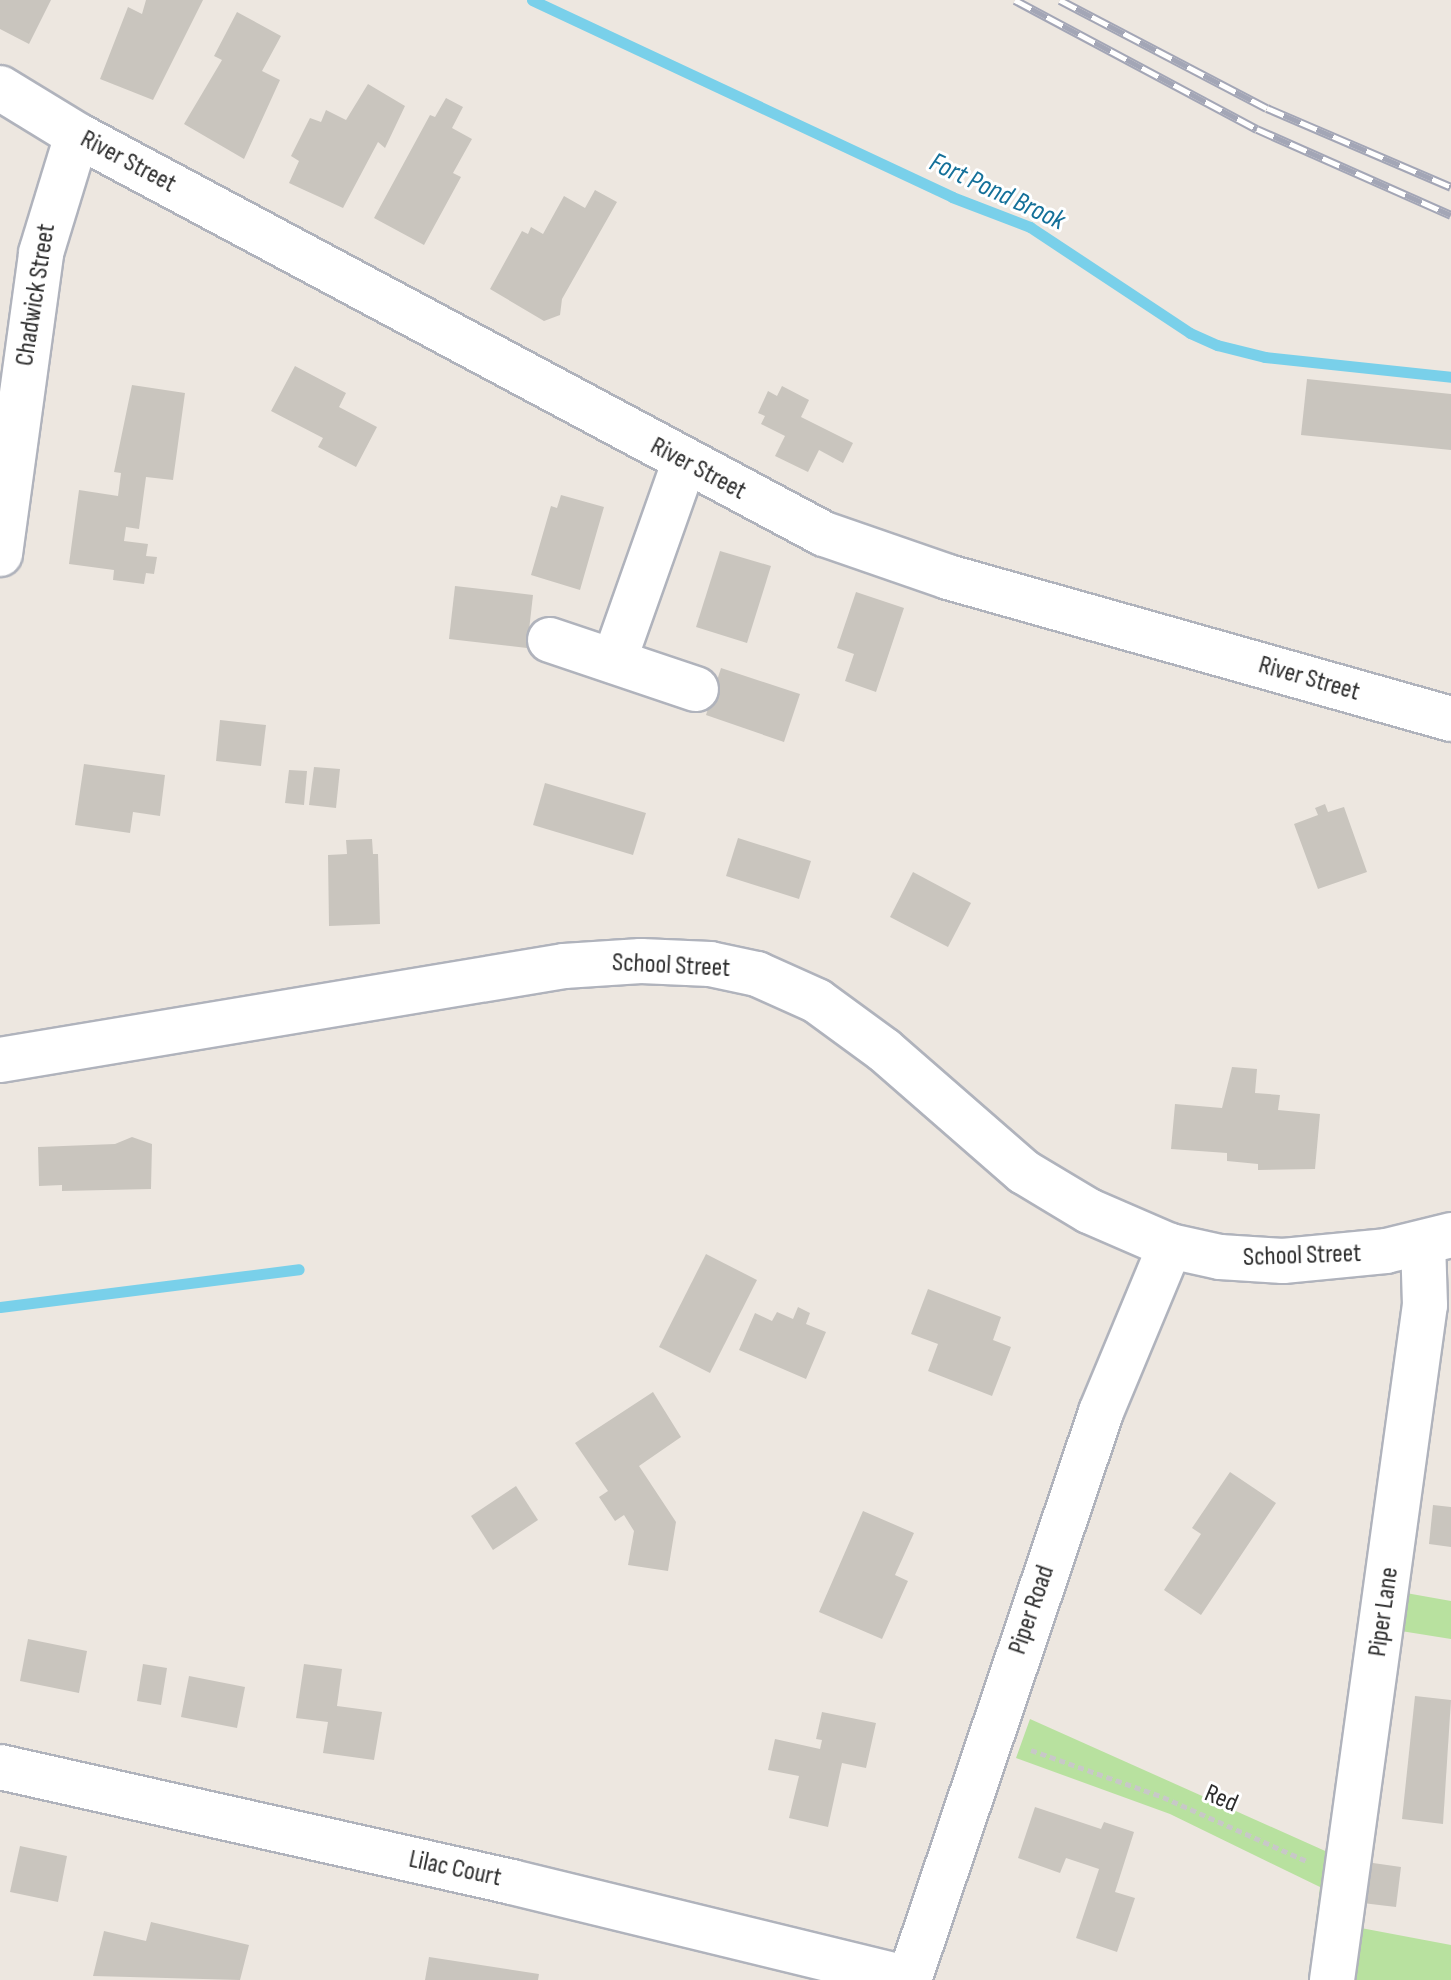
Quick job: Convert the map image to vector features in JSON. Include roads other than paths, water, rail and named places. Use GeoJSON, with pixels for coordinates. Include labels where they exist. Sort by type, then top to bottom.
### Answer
{"type":"FeatureCollection","features":[{"type":"Feature","properties":{"kind":"street","name":"River Street"},"geometry":{"type":"LineString","coordinates":[[0,88],[77,135],[796,521],[876,555],[1451,719]]}},
{"type":"Feature","properties":{"kind":"street","name":"Chadwick Street"},"geometry":{"type":"LineString","coordinates":[[0,554],[41,253],[77,135]]}},
{"type":"Feature","properties":{"kind":"street"},"geometry":{"type":"LineString","coordinates":[[614,661],[685,461]]}},
{"type":"Feature","properties":{"kind":"street"},"geometry":{"type":"LineString","coordinates":[[550,640],[696,689]]}},
{"type":"Feature","properties":{"kind":"street","name":"School Street"},"geometry":{"type":"LineString","coordinates":[[0,1060],[564,966],[641,961],[727,966],[772,979],[826,1007],[884,1050],[1024,1172],[1089,1211],[1170,1246],[1283,1261],[1344,1258],[1437,1239]]}},
{"type":"Feature","properties":{"kind":"street","name":"Piper Lane"},"geometry":{"type":"LineString","coordinates":[[1332,1980],[1425,1305],[1437,1239]]}},
{"type":"Feature","properties":{"kind":"street","name":"Piper Road"},"geometry":{"type":"LineString","coordinates":[[909,1980],[1101,1412],[1170,1246]]}},
{"type":"Feature","properties":{"kind":"street","name":"Lilac Court"},"geometry":{"type":"LineString","coordinates":[[0,1767],[512,1882],[909,1980]]}},
{"type":"Feature","properties":{"kind":"waterway","name":"Fort Pond Brook"},"geometry":{"type":"LineString","coordinates":[[532,0],[952,197],[1030,227],[1190,333],[1217,345],[1265,357],[1451,377]]}},
{"type":"Feature","properties":{"kind":"waterway"},"geometry":{"type":"LineString","coordinates":[[0,1307],[299,1269]]}},
{"type":"Feature","properties":{"kind":"railway"},"geometry":{"type":"LineString","coordinates":[[1015,0],[1257,129],[1451,215]]}},
{"type":"Feature","properties":{"kind":"railway"},"geometry":{"type":"LineString","coordinates":[[1060,0],[1267,108],[1451,187]]}}]}
